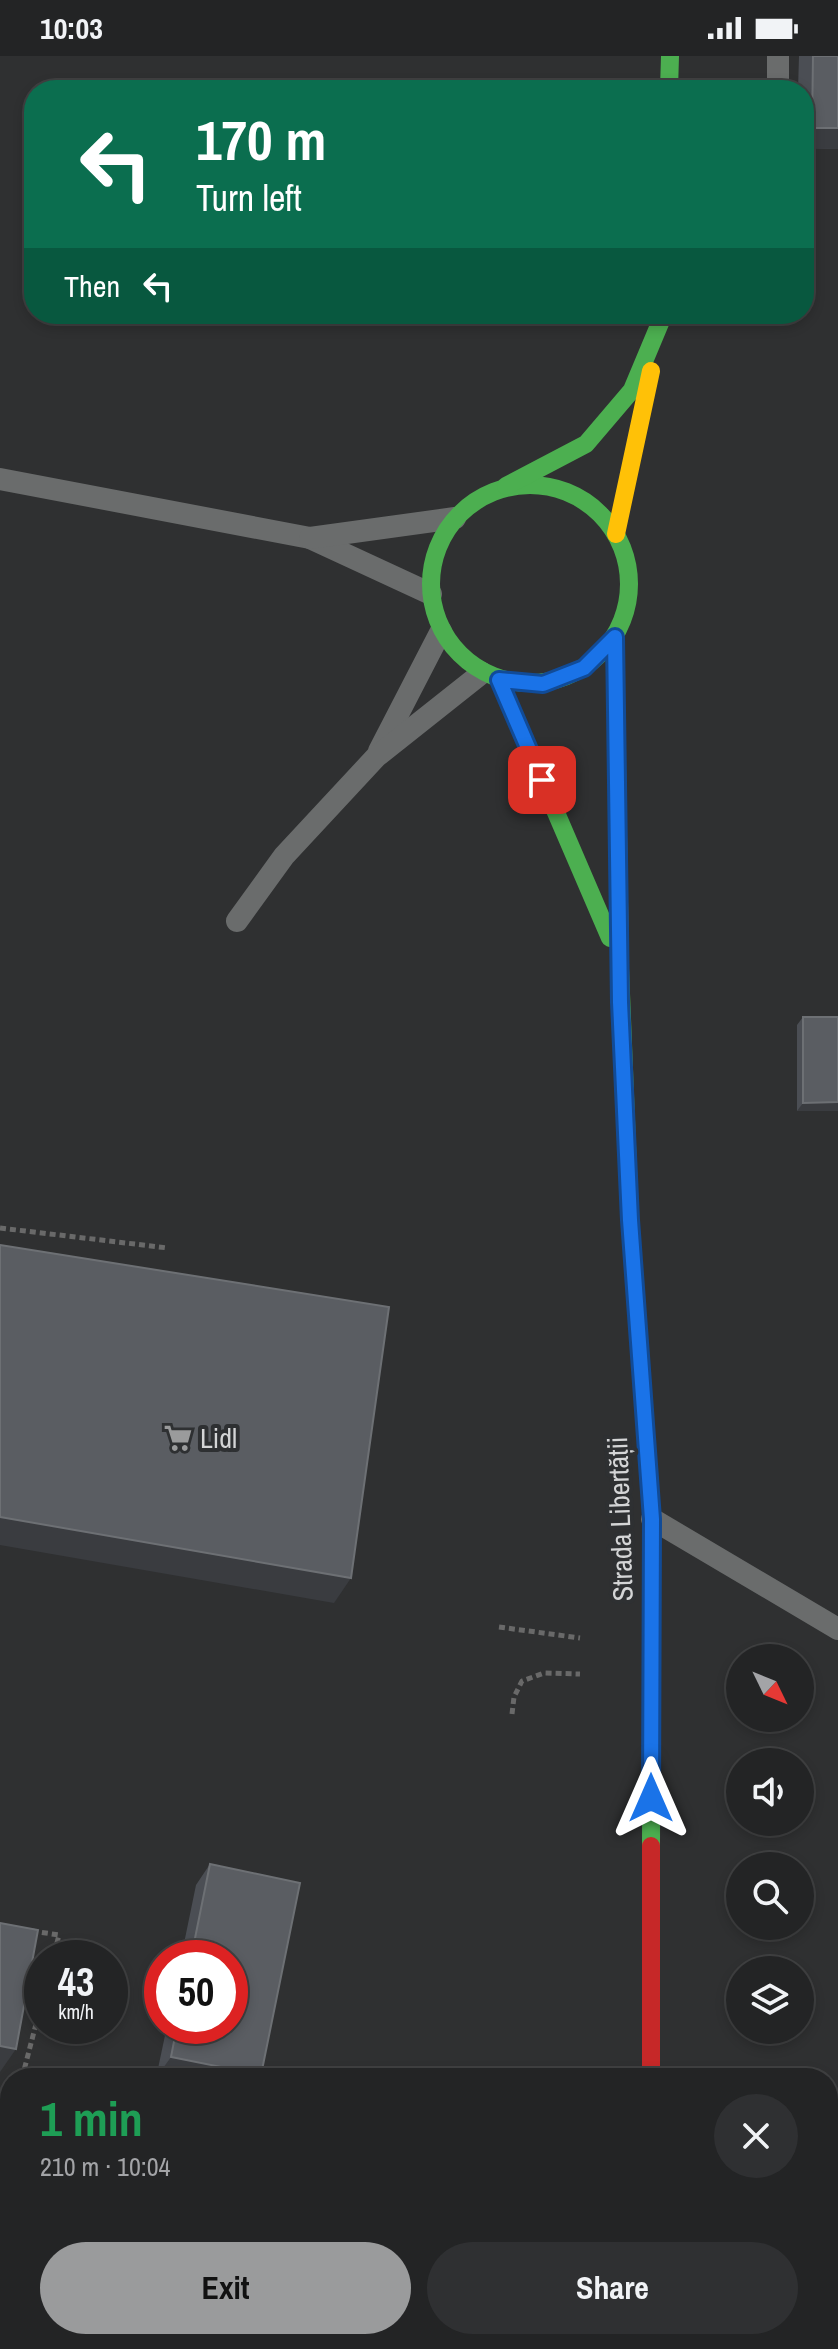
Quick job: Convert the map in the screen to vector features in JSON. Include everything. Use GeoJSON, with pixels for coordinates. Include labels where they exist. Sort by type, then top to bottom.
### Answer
{"type":"FeatureCollection","features":[{"type":"Feature","properties":{"kind":"main road"},"geometry":{"type":"LineString","coordinates":[[669,80],[670,56]]}},
{"type":"Feature","properties":{"kind":"main road"},"geometry":{"type":"LineString","coordinates":[[500,489],[544,485],[585,501],[616,534],[628,567],[628,603],[615,637],[584,668],[543,684],[491,676],[459,655],[441,631],[431,594],[435,554],[455,518],[475,501],[586,444],[632,390],[660,324]]}},
{"type":"Feature","properties":{"kind":"main road"},"geometry":{"type":"LineString","coordinates":[[616,534],[662,324]]}},
{"type":"Feature","properties":{"kind":"main road","name":"Strada Libertății"},"geometry":{"type":"LineString","coordinates":[[615,637],[619,958],[630,1220],[652,1519],[651,2068]]}},
{"type":"Feature","properties":{"kind":"main road","name":"Strada Libertății"},"geometry":{"type":"LineString","coordinates":[[491,676],[619,958]]}},
{"type":"Feature","properties":{"kind":"lane"},"geometry":{"type":"LineString","coordinates":[[778,56],[778,80]]}},
{"type":"Feature","properties":{"kind":"lane"},"geometry":{"type":"LineString","coordinates":[[0,479],[310,538],[431,594]]}},
{"type":"Feature","properties":{"kind":"lane"},"geometry":{"type":"LineString","coordinates":[[310,538],[455,518]]}},
{"type":"Feature","properties":{"kind":"lane"},"geometry":{"type":"LineString","coordinates":[[376,757],[441,631]]}},
{"type":"Feature","properties":{"kind":"lane"},"geometry":{"type":"LineString","coordinates":[[237,921],[284,856],[376,757],[491,676]]}},
{"type":"Feature","properties":{"kind":"lane"},"geometry":{"type":"LineString","coordinates":[[652,1519],[838,1629]]}},
{"type":"Feature","properties":{"kind":"path"},"geometry":{"type":"LineString","coordinates":[[0,1228],[168,1248]]}},
{"type":"Feature","properties":{"kind":"path"},"geometry":{"type":"LineString","coordinates":[[499,1627],[580,1638]]}},
{"type":"Feature","properties":{"kind":"path"},"geometry":{"type":"LineString","coordinates":[[512,1714],[514,1697],[522,1681],[544,1673],[580,1674]]}},
{"type":"Feature","properties":{"kind":"path"},"geometry":{"type":"LineString","coordinates":[[29,1930],[59,1935],[58,1940]]}},
{"type":"Feature","properties":{"kind":"path"},"geometry":{"type":"LineString","coordinates":[[25,2068],[31,2044]]}},
{"type":"Feature","properties":{"kind":"building"},"geometry":{"type":"Polygon","coordinates":[[[813,56],[838,56],[838,128],[814,128],[813,56]]]}},
{"type":"Feature","properties":{"kind":"building"},"geometry":{"type":"Polygon","coordinates":[[[803,1017],[838,1017],[838,1102],[803,1103],[803,1017]]]}},
{"type":"Feature","properties":{"kind":"building","name":"Lidl"},"geometry":{"type":"Polygon","coordinates":[[[0,1245],[389,1307],[351,1578],[0,1517],[0,1245]]]}},
{"type":"Feature","properties":{"kind":"building"},"geometry":{"type":"Polygon","coordinates":[[[210,1864],[300,1883],[262,2068],[226,2068],[171,2057],[174,2044],[248,2044],[248,1940],[195,1940],[210,1864]]]}},
{"type":"Feature","properties":{"kind":"building"},"geometry":{"type":"Polygon","coordinates":[[[0,1923],[38,1930],[36,1940],[24,1940],[24,2006],[16,2049],[0,2046],[0,1923]]]}},
{"type":"Feature","properties":{"kind":"traffic: fast"},"geometry":{"type":"LineString","coordinates":[[669,80],[670,56]]}},
{"type":"Feature","properties":{"kind":"traffic: fast"},"geometry":{"type":"LineString","coordinates":[[506,486],[586,444],[632,390],[660,324]]}},
{"type":"Feature","properties":{"kind":"traffic: fast"},"geometry":{"type":"LineString","coordinates":[[530,485],[568,493],[600,514],[621,546],[629,584],[621,622],[600,654],[568,675],[530,683],[492,675],[460,654],[439,622],[431,584],[439,546],[460,514],[492,493],[530,485]]}},
{"type":"Feature","properties":{"kind":"traffic: fast"},"geometry":{"type":"LineString","coordinates":[[499,680],[610,938]]}},
{"type":"Feature","properties":{"kind":"traffic: fast"},"geometry":{"type":"LineString","coordinates":[[620,968],[630,1220],[652,1519],[651,1846]]}},
{"type":"Feature","properties":{"kind":"traffic: slow"},"geometry":{"type":"LineString","coordinates":[[616,534],[651,371]]}},
{"type":"Feature","properties":{"kind":"traffic: slow"},"geometry":{"type":"LineString","coordinates":[[615,637],[620,968]]}},
{"type":"Feature","properties":{"kind":"traffic: jam"},"geometry":{"type":"LineString","coordinates":[[651,1846],[651,2068]]}},
{"type":"Feature","properties":{"kind":"place","name":"Lidl"},"geometry":{"type":"Point","coordinates":[178,1438]}},
{"type":"Feature","properties":{"kind":"route"},"geometry":{"type":"LineString","coordinates":[[542,780],[499,680],[543,684],[584,668],[615,637],[620,1002],[630,1220],[652,1519],[651,1798]]}}]}
